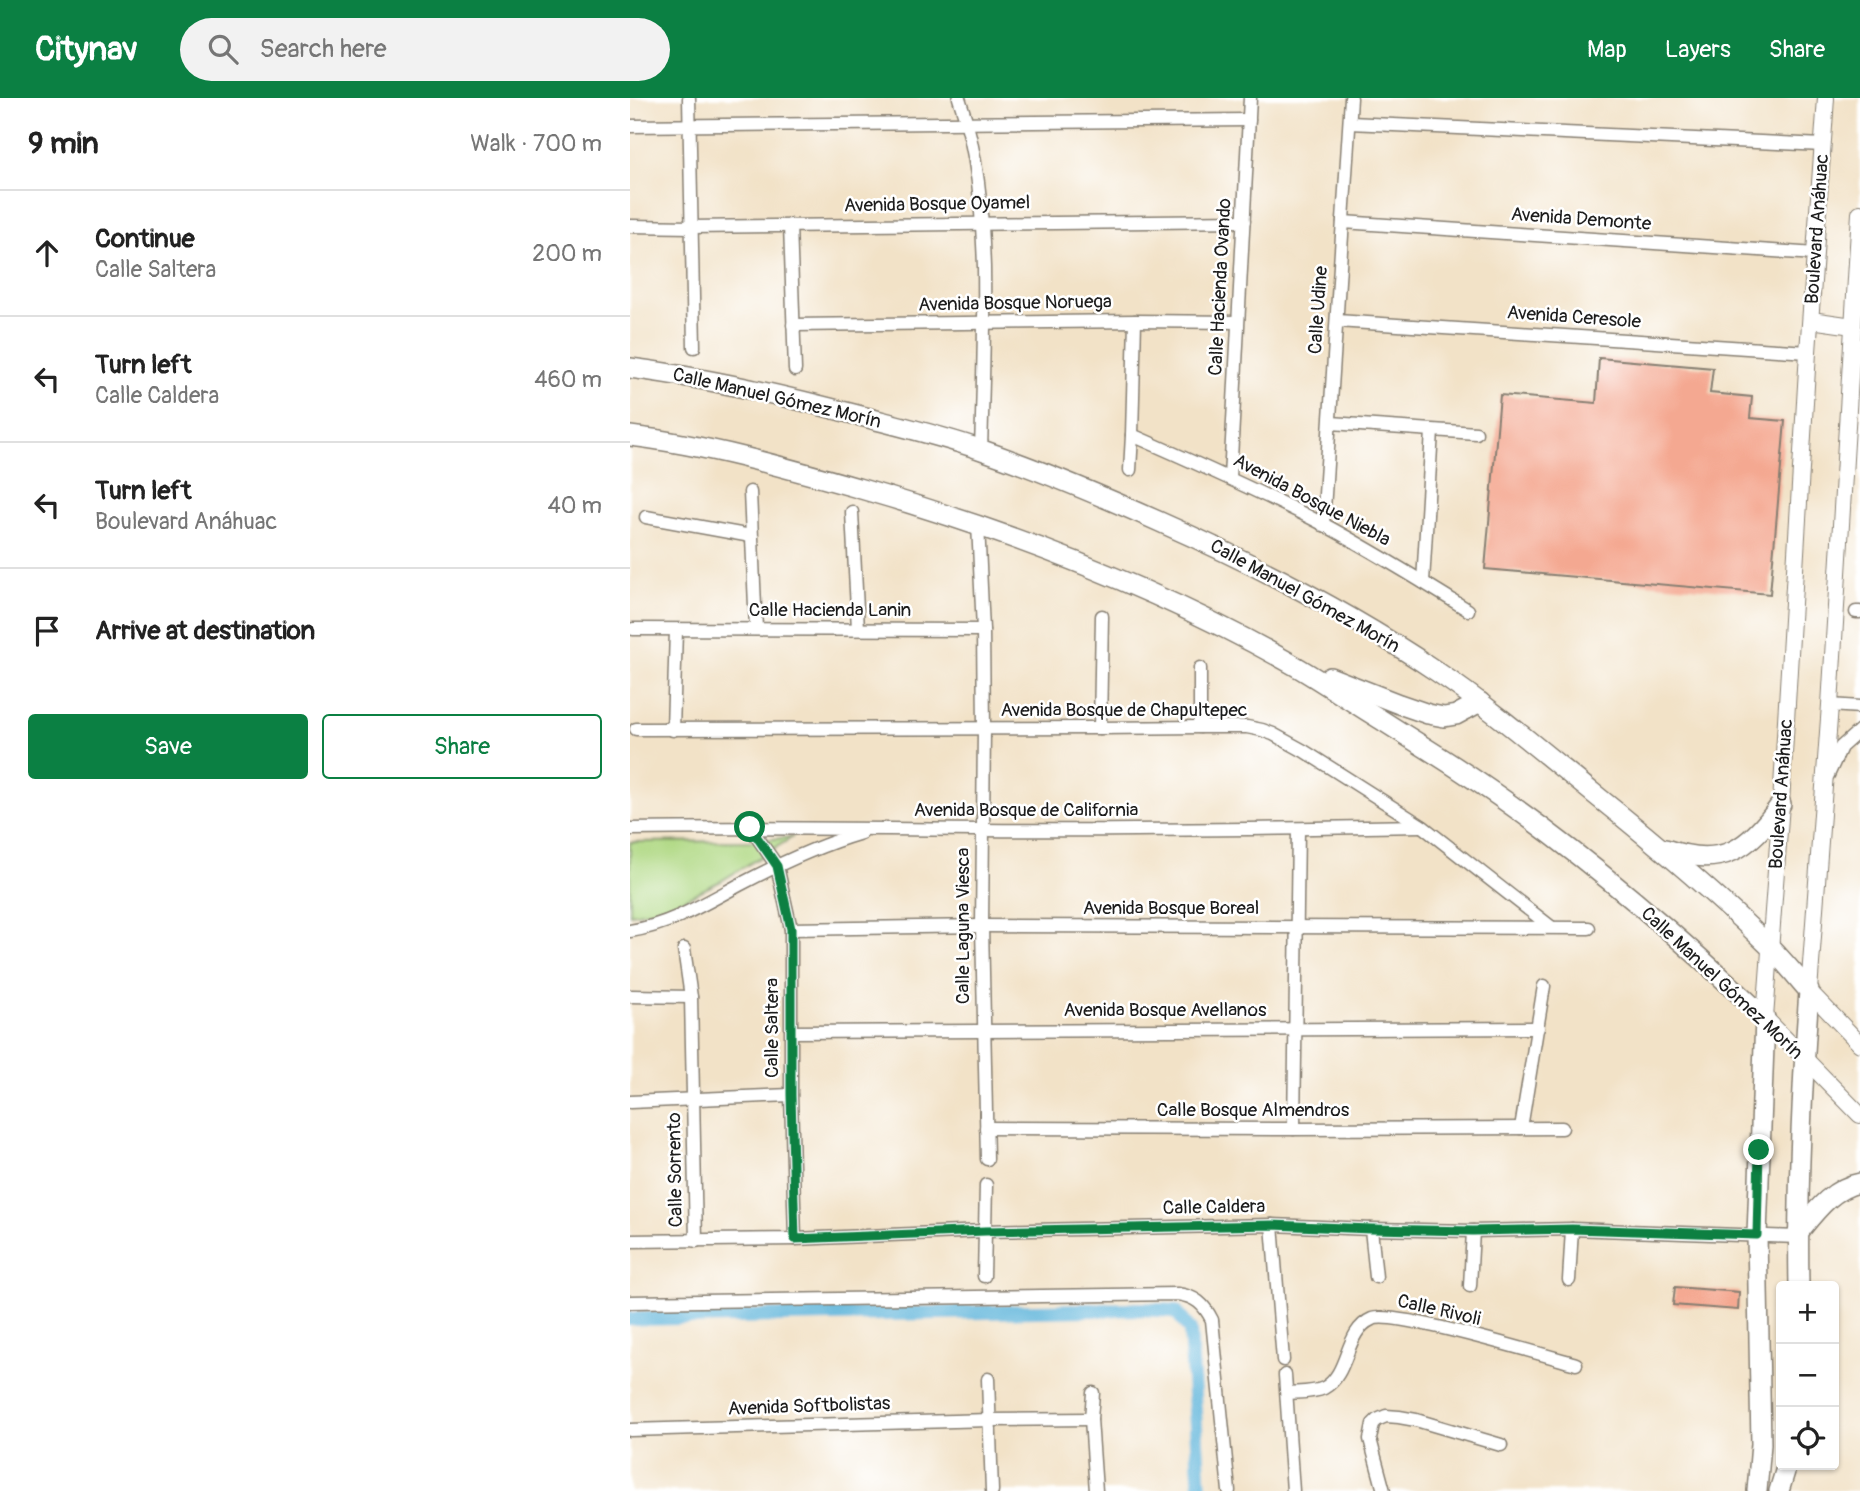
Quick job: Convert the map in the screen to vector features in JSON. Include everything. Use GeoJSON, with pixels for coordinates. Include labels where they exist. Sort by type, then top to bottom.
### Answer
{"type":"FeatureCollection","features":[{"type":"Feature","properties":{"kind":"main road","name":"Calle Manuel Gómez Morín"},"geometry":{"type":"LineString","coordinates":[[630,368],[759,390],[981,449],[1118,503],[1252,565],[1357,621],[1480,702],[1660,847],[1769,946],[1810,991]]}},
{"type":"Feature","properties":{"kind":"main road","name":"Calle Manuel Gómez Morín"},"geometry":{"type":"LineString","coordinates":[[630,436],[776,466],[978,524],[1040,547],[1207,620],[1292,664],[1458,769],[1549,834],[1641,907],[1716,971],[1765,1018]]}},
{"type":"Feature","properties":{"kind":"main road"},"geometry":{"type":"LineString","coordinates":[[1292,664],[1428,714],[1444,717],[1456,715],[1480,702]]}},
{"type":"Feature","properties":{"kind":"main road"},"geometry":{"type":"LineString","coordinates":[[1660,847],[1680,855],[1695,857],[1713,857],[1731,852],[1764,829],[1782,804]]}},
{"type":"Feature","properties":{"kind":"main road"},"geometry":{"type":"LineString","coordinates":[[1799,1281],[1804,1059],[1810,991]]}},
{"type":"Feature","properties":{"kind":"main road","name":"Boulevard Anáhuac"},"geometry":{"type":"LineString","coordinates":[[1757,1491],[1762,1423],[1757,1235],[1765,1018]]}},
{"type":"Feature","properties":{"kind":"main road"},"geometry":{"type":"LineString","coordinates":[[1798,1235],[1832,1194],[1848,1185],[1860,1183]]}},
{"type":"Feature","properties":{"kind":"main road"},"geometry":{"type":"LineString","coordinates":[[1779,1491],[1785,1470]]}},
{"type":"Feature","properties":{"kind":"street"},"geometry":{"type":"LineString","coordinates":[[689,98],[694,347]]}},
{"type":"Feature","properties":{"kind":"street"},"geometry":{"type":"LineString","coordinates":[[959,98],[968,123],[978,177],[982,223],[985,323],[981,449]]}},
{"type":"Feature","properties":{"kind":"street","name":"Calle Hacienda Ovando"},"geometry":{"type":"LineString","coordinates":[[1230,478],[1250,98]]}},
{"type":"Feature","properties":{"kind":"street","name":"Calle Udine"},"geometry":{"type":"LineString","coordinates":[[1323,525],[1351,98]]}},
{"type":"Feature","properties":{"kind":"street","name":"Boulevard Anáhuac"},"geometry":{"type":"LineString","coordinates":[[1765,1018],[1782,804],[1808,352],[1826,98]]}},
{"type":"Feature","properties":{"kind":"street"},"geometry":{"type":"LineString","coordinates":[[630,125],[1249,120]]}},
{"type":"Feature","properties":{"kind":"street"},"geometry":{"type":"LineString","coordinates":[[1350,123],[1823,145]]}},
{"type":"Feature","properties":{"kind":"street"},"geometry":{"type":"LineString","coordinates":[[1810,991],[1860,213]]}},
{"type":"Feature","properties":{"kind":"street","name":"Avenida Bosque Oyamel"},"geometry":{"type":"LineString","coordinates":[[630,226],[1244,220]]}},
{"type":"Feature","properties":{"kind":"street","name":"Avenida Demonte"},"geometry":{"type":"LineString","coordinates":[[1343,222],[1816,254]]}},
{"type":"Feature","properties":{"kind":"street"},"geometry":{"type":"LineString","coordinates":[[790,225],[795,370]]}},
{"type":"Feature","properties":{"kind":"street"},"geometry":{"type":"LineString","coordinates":[[1811,320],[1853,326]]}},
{"type":"Feature","properties":{"kind":"street"},"geometry":{"type":"LineString","coordinates":[[1129,470],[1135,321]]}},
{"type":"Feature","properties":{"kind":"street","name":"Avenida Ceresole"},"geometry":{"type":"LineString","coordinates":[[1336,321],[1808,352]]}},
{"type":"Feature","properties":{"kind":"street","name":"Avenida Bosque Noruega"},"geometry":{"type":"LineString","coordinates":[[793,326],[1237,322]]}},
{"type":"Feature","properties":{"kind":"street"},"geometry":{"type":"LineString","coordinates":[[1331,422],[1476,433]]}},
{"type":"Feature","properties":{"kind":"street"},"geometry":{"type":"LineString","coordinates":[[1423,582],[1432,430]]}},
{"type":"Feature","properties":{"kind":"street","name":"Avenida Bosque Niebla"},"geometry":{"type":"LineString","coordinates":[[1132,435],[1230,478],[1323,525],[1468,610]]}},
{"type":"Feature","properties":{"kind":"street"},"geometry":{"type":"LineString","coordinates":[[750,492],[756,629]]}},
{"type":"Feature","properties":{"kind":"street"},"geometry":{"type":"LineString","coordinates":[[852,512],[858,629]]}},
{"type":"Feature","properties":{"kind":"street"},"geometry":{"type":"LineString","coordinates":[[646,517],[751,536]]}},
{"type":"Feature","properties":{"kind":"street","name":"Calle Laguna Viesca"},"geometry":{"type":"LineString","coordinates":[[978,524],[983,630],[982,926],[987,1159]]}},
{"type":"Feature","properties":{"kind":"street"},"geometry":{"type":"LineString","coordinates":[[1100,728],[1102,616]]}},
{"type":"Feature","properties":{"kind":"street","name":"Calle Hacienda Lanin"},"geometry":{"type":"LineString","coordinates":[[633,629],[983,630]]}},
{"type":"Feature","properties":{"kind":"street"},"geometry":{"type":"LineString","coordinates":[[673,730],[676,630]]}},
{"type":"Feature","properties":{"kind":"street"},"geometry":{"type":"LineString","coordinates":[[1200,668],[1200,727]]}},
{"type":"Feature","properties":{"kind":"street"},"geometry":{"type":"LineString","coordinates":[[1830,705],[1860,707]]}},
{"type":"Feature","properties":{"kind":"street","name":"Avenida Bosque de Chapultepec"},"geometry":{"type":"LineString","coordinates":[[636,729],[1247,727],[1273,734],[1304,751],[1422,826],[1551,927]]}},
{"type":"Feature","properties":{"kind":"street"},"geometry":{"type":"LineString","coordinates":[[1824,785],[1841,747],[1860,730]]}},
{"type":"Feature","properties":{"kind":"street","name":"Avenida Bosque de California"},"geometry":{"type":"LineString","coordinates":[[630,829],[1298,829],[1422,826]]}},
{"type":"Feature","properties":{"kind":"street","name":"Calle Saltera"},"geometry":{"type":"LineString","coordinates":[[750,827],[777,866],[791,929],[791,1095],[795,1239]]}},
{"type":"Feature","properties":{"kind":"street"},"geometry":{"type":"LineString","coordinates":[[630,931],[659,925],[681,916],[777,866],[820,847],[875,829]]}},
{"type":"Feature","properties":{"kind":"street"},"geometry":{"type":"LineString","coordinates":[[1294,1129],[1298,829]]}},
{"type":"Feature","properties":{"kind":"street","name":"Avenida Bosque Boreal"},"geometry":{"type":"LineString","coordinates":[[791,929],[982,926],[1589,928]]}},
{"type":"Feature","properties":{"kind":"street","name":"Calle Sorrento"},"geometry":{"type":"LineString","coordinates":[[684,949],[691,997],[696,1241]]}},
{"type":"Feature","properties":{"kind":"street"},"geometry":{"type":"LineString","coordinates":[[1521,1128],[1544,986]]}},
{"type":"Feature","properties":{"kind":"street","name":"Calle Manuel Gómez Morín"},"geometry":{"type":"LineString","coordinates":[[1810,991],[1860,1044]]}},
{"type":"Feature","properties":{"kind":"street"},"geometry":{"type":"LineString","coordinates":[[630,996],[691,997]]}},
{"type":"Feature","properties":{"kind":"street","name":"Calle Manuel Gómez Morín"},"geometry":{"type":"LineString","coordinates":[[1765,1018],[1860,1115]]}},
{"type":"Feature","properties":{"kind":"street","name":"Avenida Bosque Avellanos"},"geometry":{"type":"LineString","coordinates":[[792,1032],[1538,1028]]}},
{"type":"Feature","properties":{"kind":"street"},"geometry":{"type":"LineString","coordinates":[[630,1102],[791,1095]]}},
{"type":"Feature","properties":{"kind":"street","name":"Calle Bosque Almendros"},"geometry":{"type":"LineString","coordinates":[[986,1128],[1562,1128]]}},
{"type":"Feature","properties":{"kind":"street"},"geometry":{"type":"LineString","coordinates":[[984,1276],[986,1185]]}},
{"type":"Feature","properties":{"kind":"street"},"geometry":{"type":"LineString","coordinates":[[1272,1225],[1283,1360]]}},
{"type":"Feature","properties":{"kind":"street","name":"Calle Caldera"},"geometry":{"type":"LineString","coordinates":[[630,1241],[795,1239],[985,1231],[1272,1225],[1473,1231],[1572,1229],[1798,1235]]}},
{"type":"Feature","properties":{"kind":"street"},"geometry":{"type":"LineString","coordinates":[[1371,1229],[1376,1277]]}},
{"type":"Feature","properties":{"kind":"street"},"geometry":{"type":"LineString","coordinates":[[1569,1280],[1572,1229]]}},
{"type":"Feature","properties":{"kind":"street"},"geometry":{"type":"LineString","coordinates":[[1470,1286],[1473,1231]]}},
{"type":"Feature","properties":{"kind":"street"},"geometry":{"type":"LineString","coordinates":[[630,1302],[979,1296],[1190,1296],[1206,1308],[1212,1320],[1229,1491]]}},
{"type":"Feature","properties":{"kind":"street","name":"Calle Rivoli"},"geometry":{"type":"LineString","coordinates":[[1287,1393],[1315,1391],[1330,1384],[1363,1325],[1381,1317],[1411,1321],[1576,1364]]}},
{"type":"Feature","properties":{"kind":"street"},"geometry":{"type":"LineString","coordinates":[[1285,1375],[1293,1491]]}},
{"type":"Feature","properties":{"kind":"street"},"geometry":{"type":"LineString","coordinates":[[988,1379],[992,1491]]}},
{"type":"Feature","properties":{"kind":"street"},"geometry":{"type":"LineString","coordinates":[[1093,1394],[1091,1419],[1096,1491]]}},
{"type":"Feature","properties":{"kind":"street"},"geometry":{"type":"LineString","coordinates":[[1384,1491],[1370,1439],[1373,1424],[1386,1416],[1416,1420],[1501,1445]]}},
{"type":"Feature","properties":{"kind":"street","name":"Avenida Softbolistas"},"geometry":{"type":"LineString","coordinates":[[630,1430],[1091,1419]]}},
{"type":"Feature","properties":{"kind":"green space"},"geometry":{"type":"Polygon","coordinates":[[[793,837],[721,881],[664,909],[630,914],[630,842],[753,841],[793,837]]]}},
{"type":"Feature","properties":{"kind":"building"},"geometry":{"type":"Polygon","coordinates":[[[1599,358],[1713,368],[1710,393],[1752,397],[1750,418],[1785,421],[1770,594],[1485,569],[1500,395],[1596,403],[1599,358]]]}},
{"type":"Feature","properties":{"kind":"building"},"geometry":{"type":"Polygon","coordinates":[[[1675,1287],[1739,1292],[1738,1310],[1673,1305],[1675,1287]]]}},
{"type":"Feature","properties":{"kind":"waterway"},"geometry":{"type":"LineString","coordinates":[[630,1319],[1141,1309],[1176,1311],[1190,1330],[1200,1491]]}},
{"type":"Feature","properties":{"kind":"route"},"geometry":{"type":"LineString","coordinates":[[750,827],[777,866],[791,929],[791,1095],[795,1239],[985,1231],[1272,1225],[1473,1231],[1572,1229],[1757,1235],[1759,1150]]}}]}
